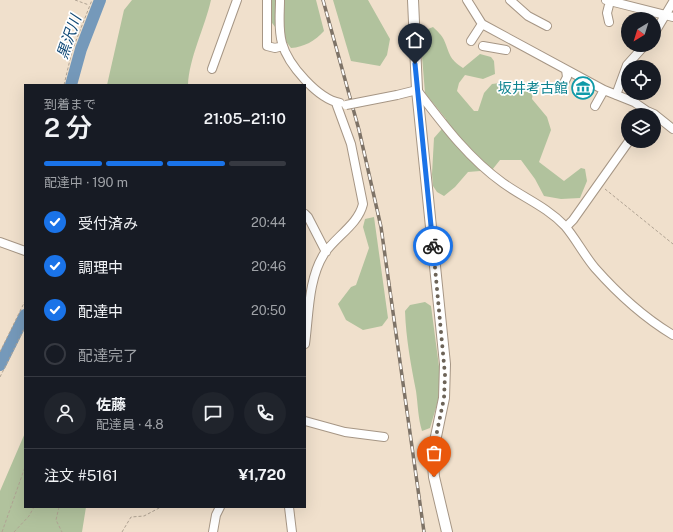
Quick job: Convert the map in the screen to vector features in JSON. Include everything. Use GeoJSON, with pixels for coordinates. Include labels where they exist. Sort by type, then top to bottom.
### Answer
{"type":"FeatureCollection","features":[{"type":"Feature","properties":{"kind":"main road"},"geometry":{"type":"LineString","coordinates":[[413,0],[417,90],[445,364],[444,398],[433,451],[433,465],[434,477],[447,532]]}},
{"type":"Feature","properties":{"kind":"street"},"geometry":{"type":"LineString","coordinates":[[212,69],[237,0]]}},
{"type":"Feature","properties":{"kind":"street"},"geometry":{"type":"LineString","coordinates":[[267,0],[267,46],[275,48],[283,46]]}},
{"type":"Feature","properties":{"kind":"street"},"geometry":{"type":"LineString","coordinates":[[280,0],[280,27],[283,46],[290,60],[307,81],[327,99],[346,105],[417,90],[467,152],[503,183],[550,212],[566,227],[595,267],[615,289],[645,317],[673,335]]}},
{"type":"Feature","properties":{"kind":"street"},"geometry":{"type":"LineString","coordinates":[[467,0],[482,24],[604,90],[634,102],[641,108]]}},
{"type":"Feature","properties":{"kind":"street"},"geometry":{"type":"LineString","coordinates":[[510,0],[528,16],[547,26]]}},
{"type":"Feature","properties":{"kind":"street"},"geometry":{"type":"LineString","coordinates":[[609,22],[607,13],[608,1],[669,16]]}},
{"type":"Feature","properties":{"kind":"street"},"geometry":{"type":"LineString","coordinates":[[661,26],[669,16],[673,2]]}},
{"type":"Feature","properties":{"kind":"street"},"geometry":{"type":"LineString","coordinates":[[471,41],[482,24]]}},
{"type":"Feature","properties":{"kind":"street"},"geometry":{"type":"LineString","coordinates":[[483,46],[504,53],[510,40]]}},
{"type":"Feature","properties":{"kind":"street"},"geometry":{"type":"LineString","coordinates":[[616,95],[627,65],[638,52]]}},
{"type":"Feature","properties":{"kind":"street"},"geometry":{"type":"LineString","coordinates":[[562,87],[567,77],[566,70]]}},
{"type":"Feature","properties":{"kind":"street"},"geometry":{"type":"LineString","coordinates":[[595,106],[604,90]]}},
{"type":"Feature","properties":{"kind":"street"},"geometry":{"type":"LineString","coordinates":[[306,337],[316,268],[329,246],[356,219],[361,212],[363,204],[351,144],[336,103]]}},
{"type":"Feature","properties":{"kind":"street"},"geometry":{"type":"LineString","coordinates":[[661,120],[673,129]]}},
{"type":"Feature","properties":{"kind":"street"},"geometry":{"type":"LineString","coordinates":[[566,227],[573,220],[623,148]]}},
{"type":"Feature","properties":{"kind":"street"},"geometry":{"type":"LineString","coordinates":[[306,215],[326,252]]}},
{"type":"Feature","properties":{"kind":"street"},"geometry":{"type":"LineString","coordinates":[[0,242],[24,251]]}},
{"type":"Feature","properties":{"kind":"street"},"geometry":{"type":"LineString","coordinates":[[306,422],[345,432],[384,438]]}},
{"type":"Feature","properties":{"kind":"street"},"geometry":{"type":"LineString","coordinates":[[213,532],[216,515],[220,508]]}},
{"type":"Feature","properties":{"kind":"street"},"geometry":{"type":"LineString","coordinates":[[289,508],[292,532]]}},
{"type":"Feature","properties":{"kind":"path"},"geometry":{"type":"LineString","coordinates":[[75,0],[90,5]]}},
{"type":"Feature","properties":{"kind":"path"},"geometry":{"type":"LineString","coordinates":[[64,84],[72,51],[92,0]]}},
{"type":"Feature","properties":{"kind":"path"},"geometry":{"type":"LineString","coordinates":[[599,184],[673,244]]}},
{"type":"Feature","properties":{"kind":"path"},"geometry":{"type":"LineString","coordinates":[[0,352],[24,303]]}},
{"type":"Feature","properties":{"kind":"path"},"geometry":{"type":"LineString","coordinates":[[0,377],[24,329]]}},
{"type":"Feature","properties":{"kind":"path"},"geometry":{"type":"LineString","coordinates":[[2,532],[24,470]]}},
{"type":"Feature","properties":{"kind":"path"},"geometry":{"type":"LineString","coordinates":[[14,532],[29,516],[33,508]]}},
{"type":"Feature","properties":{"kind":"path"},"geometry":{"type":"LineString","coordinates":[[59,508],[56,520],[62,532]]}},
{"type":"Feature","properties":{"kind":"path"},"geometry":{"type":"LineString","coordinates":[[122,532],[131,517],[144,516],[159,508]]}},
{"type":"Feature","properties":{"kind":"green space"},"geometry":{"type":"Polygon","coordinates":[[[132,0],[211,0],[191,64],[188,84],[107,84],[124,10],[132,0]]]}},
{"type":"Feature","properties":{"kind":"green space"},"geometry":{"type":"Polygon","coordinates":[[[264,0],[316,0],[324,31],[309,43],[291,48],[266,15],[264,0]]]}},
{"type":"Feature","properties":{"kind":"green space"},"geometry":{"type":"Polygon","coordinates":[[[333,0],[368,0],[390,39],[387,55],[380,66],[351,61],[333,0]]]}},
{"type":"Feature","properties":{"kind":"green space"},"geometry":{"type":"Polygon","coordinates":[[[433,27],[443,38],[452,59],[463,68],[480,54],[491,57],[494,61],[495,74],[483,79],[465,75],[459,83],[457,91],[474,111],[478,111],[484,93],[492,84],[500,83],[513,89],[524,82],[533,92],[532,99],[547,117],[551,130],[539,162],[564,181],[581,168],[585,169],[587,181],[580,198],[561,199],[544,196],[535,179],[521,160],[500,160],[492,170],[468,172],[455,187],[444,196],[437,192],[433,186],[432,174],[434,138],[441,130],[446,119],[425,93],[421,44],[423,31],[433,27]]]}},
{"type":"Feature","properties":{"kind":"green space"},"geometry":{"type":"Polygon","coordinates":[[[374,217],[388,318],[382,326],[363,330],[346,320],[338,304],[351,287],[356,285],[369,248],[363,227],[365,219],[374,217]]]}},
{"type":"Feature","properties":{"kind":"green space"},"geometry":{"type":"Polygon","coordinates":[[[425,302],[431,306],[440,374],[438,401],[430,428],[422,431],[406,332],[405,311],[410,305],[425,302]]]}},
{"type":"Feature","properties":{"kind":"green space"},"geometry":{"type":"Polygon","coordinates":[[[24,435],[24,508],[86,508],[82,532],[0,532],[0,491],[24,435]]]}},
{"type":"Feature","properties":{"kind":"waterway","name":"黒沢川"},"geometry":{"type":"LineString","coordinates":[[71,84],[81,49],[100,0]]}},
{"type":"Feature","properties":{"kind":"waterway","name":"黒沢川"},"geometry":{"type":"LineString","coordinates":[[0,365],[24,317]]}},
{"type":"Feature","properties":{"kind":"railway"},"geometry":{"type":"LineString","coordinates":[[323,0],[359,130],[381,227],[424,532]]}},
{"type":"Feature","properties":{"kind":"way so far"},"geometry":{"type":"LineString","coordinates":[[433,246],[445,364],[444,398],[433,451],[434,477]]}},
{"type":"Feature","properties":{"kind":"place","name":"坂井考古館"},"geometry":{"type":"Point","coordinates":[583,88]}},
{"type":"Feature","properties":{"kind":"route"},"geometry":{"type":"LineString","coordinates":[[415,64],[433,246]]}}]}
